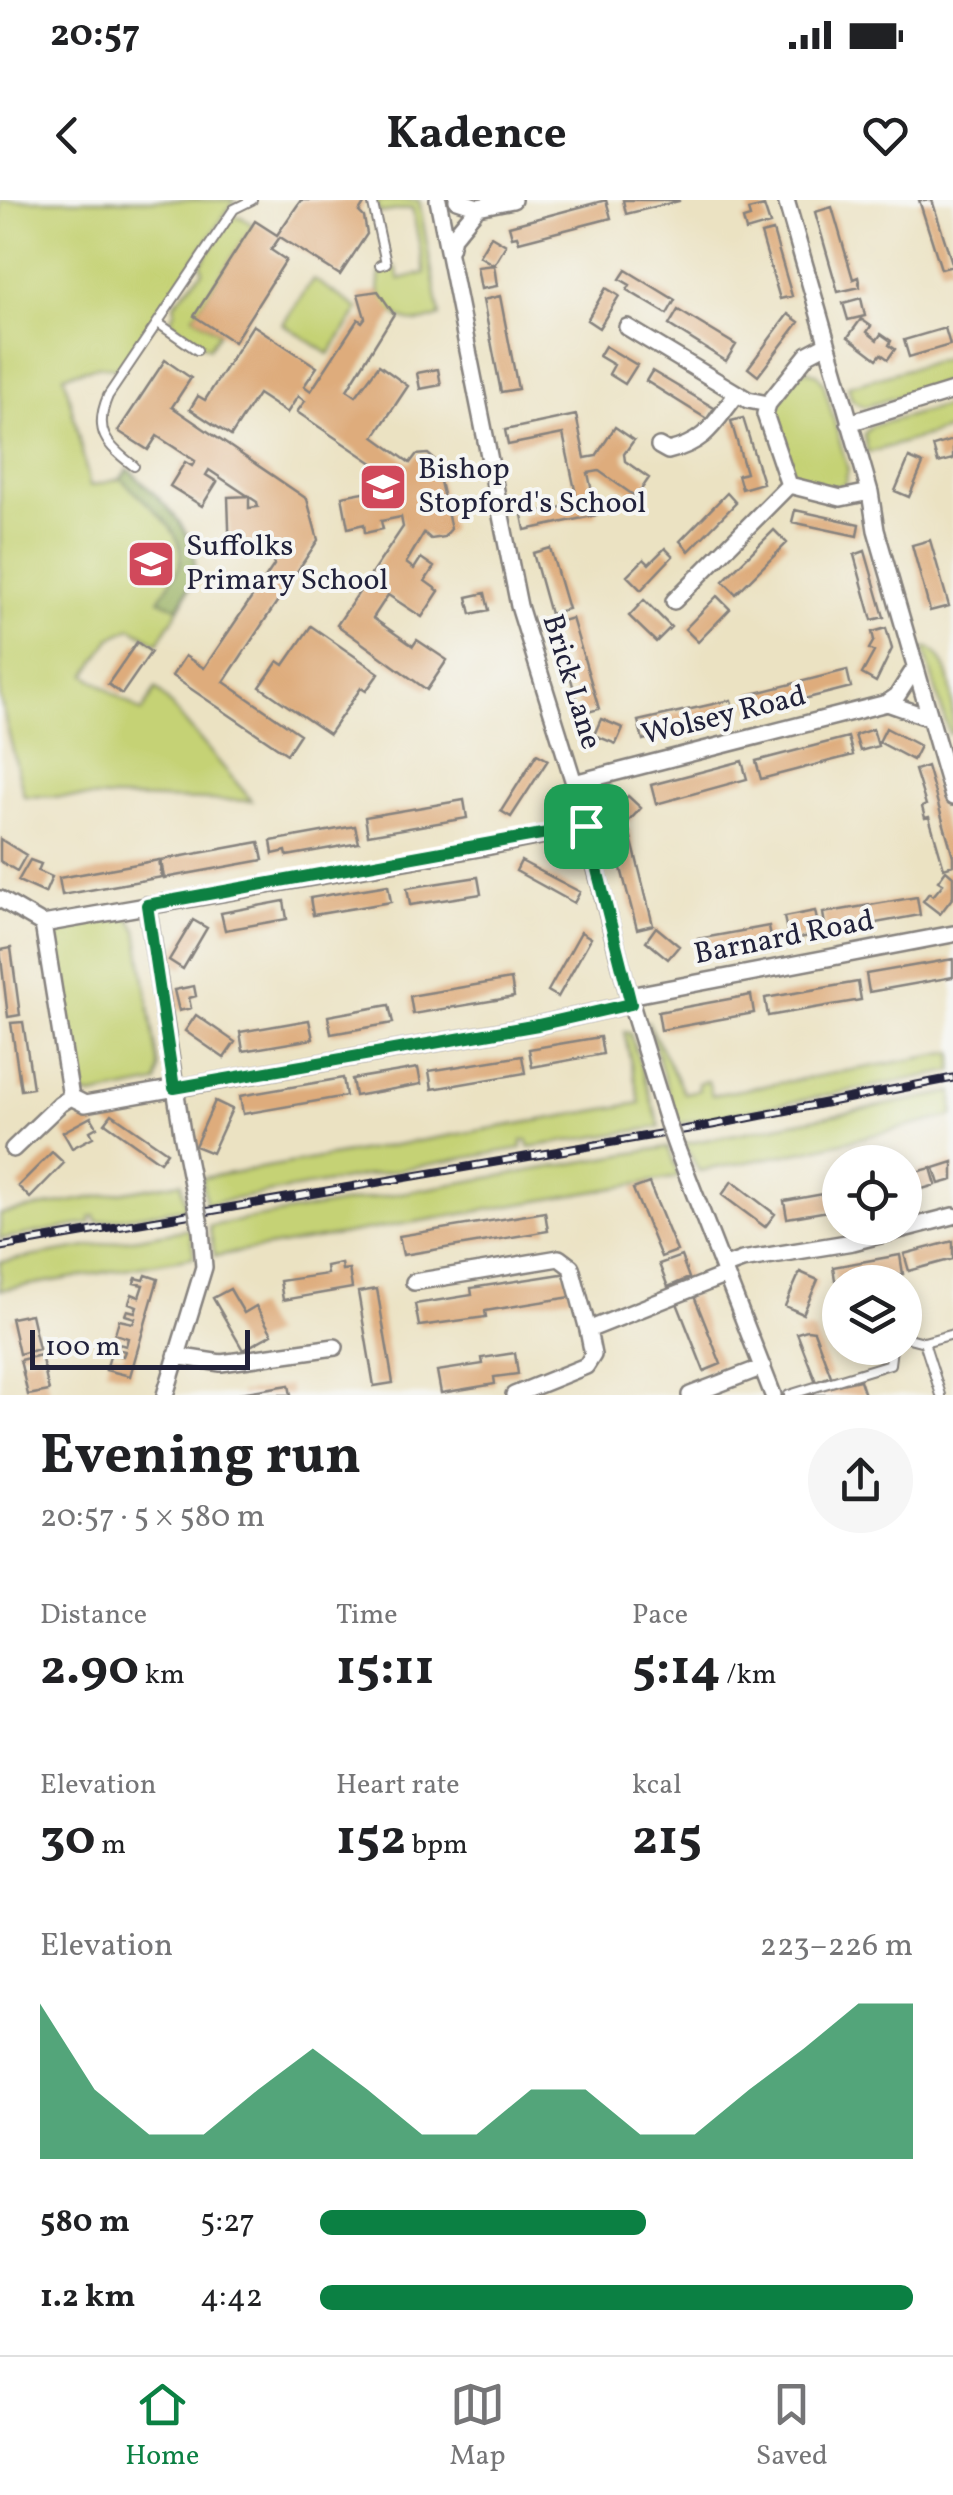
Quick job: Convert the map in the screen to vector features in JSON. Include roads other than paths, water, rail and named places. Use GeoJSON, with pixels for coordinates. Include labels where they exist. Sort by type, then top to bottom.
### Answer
{"type":"FeatureCollection","features":[{"type":"Feature","properties":{"kind":"street","name":"Brick Lane"},"geometry":{"type":"LineString","coordinates":[[438,200],[519,606],[574,783],[630,1000],[668,1124],[773,1395]]}},
{"type":"Feature","properties":{"kind":"street"},"geometry":{"type":"LineString","coordinates":[[457,200],[478,207],[512,200]]}},
{"type":"Feature","properties":{"kind":"street"},"geometry":{"type":"LineString","coordinates":[[786,200],[953,798]]}},
{"type":"Feature","properties":{"kind":"street"},"geometry":{"type":"LineString","coordinates":[[449,252],[453,237],[478,207]]}},
{"type":"Feature","properties":{"kind":"street"},"geometry":{"type":"LineString","coordinates":[[627,327],[737,394],[768,404]]}},
{"type":"Feature","properties":{"kind":"street"},"geometry":{"type":"LineString","coordinates":[[789,485],[765,414],[768,404],[808,354],[827,344]]}},
{"type":"Feature","properties":{"kind":"street"},"geometry":{"type":"LineString","coordinates":[[849,422],[953,392]]}},
{"type":"Feature","properties":{"kind":"street"},"geometry":{"type":"LineString","coordinates":[[659,446],[668,450],[695,443],[711,430],[737,394]]}},
{"type":"Feature","properties":{"kind":"street"},"geometry":{"type":"LineString","coordinates":[[789,485],[842,498],[870,492]]}},
{"type":"Feature","properties":{"kind":"street"},"geometry":{"type":"LineString","coordinates":[[674,601],[789,485]]}},
{"type":"Feature","properties":{"kind":"street"},"geometry":{"type":"LineString","coordinates":[[915,668],[887,703],[930,718]]}},
{"type":"Feature","properties":{"kind":"street","name":"Wolsey Road"},"geometry":{"type":"LineString","coordinates":[[574,783],[887,703]]}},
{"type":"Feature","properties":{"kind":"street"},"geometry":{"type":"LineString","coordinates":[[0,899],[43,924],[586,826]]}},
{"type":"Feature","properties":{"kind":"street"},"geometry":{"type":"LineString","coordinates":[[147,905],[204,1267],[165,1395]]}},
{"type":"Feature","properties":{"kind":"street"},"geometry":{"type":"LineString","coordinates":[[12,1148],[71,1098],[43,924]]}},
{"type":"Feature","properties":{"kind":"street","name":"Barnard Road"},"geometry":{"type":"LineString","coordinates":[[71,1098],[85,1104],[538,1025],[630,1000],[952,933]]}},
{"type":"Feature","properties":{"kind":"street"},"geometry":{"type":"LineString","coordinates":[[588,1330],[742,1260],[853,1242],[953,1216]]}},
{"type":"Feature","properties":{"kind":"street"},"geometry":{"type":"LineString","coordinates":[[414,1282],[559,1258],[572,1267],[593,1355],[586,1366],[514,1395]]}},
{"type":"Feature","properties":{"kind":"street"},"geometry":{"type":"LineString","coordinates":[[176,1356],[220,1364],[335,1346]]}},
{"type":"Feature","properties":{"kind":"street"},"geometry":{"type":"LineString","coordinates":[[690,1395],[763,1367]]}},
{"type":"Feature","properties":{"kind":"lane"},"geometry":{"type":"LineString","coordinates":[[134,466],[108,442],[101,428],[101,413],[112,388],[234,209],[252,200]]}},
{"type":"Feature","properties":{"kind":"lane"},"geometry":{"type":"LineString","coordinates":[[372,200],[386,264],[380,265]]}},
{"type":"Feature","properties":{"kind":"lane"},"geometry":{"type":"LineString","coordinates":[[158,324],[197,350]]}},
{"type":"Feature","properties":{"kind":"lane"},"geometry":{"type":"LineString","coordinates":[[940,1395],[924,1342],[953,1334]]}},
{"type":"Feature","properties":{"kind":"lane"},"geometry":{"type":"LineString","coordinates":[[789,1395],[887,1365]]}},
{"type":"Feature","properties":{"kind":"railway"},"geometry":{"type":"LineString","coordinates":[[0,1247],[712,1125],[953,1078]]}},
{"type":"Feature","properties":{"kind":"place","name":"Bishop Stopford's School"},"geometry":{"type":"Point","coordinates":[383,487]}},
{"type":"Feature","properties":{"kind":"place","name":"Suffolks Primary School"},"geometry":{"type":"Point","coordinates":[151,564]}}]}
